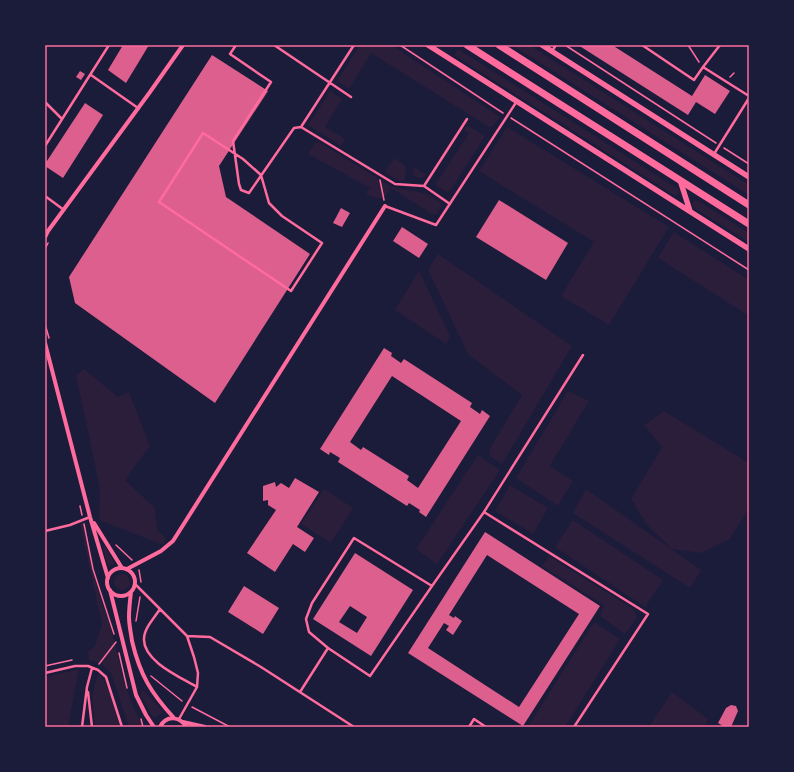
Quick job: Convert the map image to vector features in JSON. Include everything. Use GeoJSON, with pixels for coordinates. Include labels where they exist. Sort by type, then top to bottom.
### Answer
{"type":"FeatureCollection","features":[{"type":"Feature","properties":{"kind":"main road"},"geometry":{"type":"LineString","coordinates":[[467,45],[749,224]]}},
{"type":"Feature","properties":{"kind":"main road"},"geometry":{"type":"LineString","coordinates":[[499,45],[749,205]]}},
{"type":"Feature","properties":{"kind":"street"},"geometry":{"type":"LineString","coordinates":[[45,238],[48,231],[183,45]]}},
{"type":"Feature","properties":{"kind":"street"},"geometry":{"type":"LineString","coordinates":[[542,45],[749,177]]}},
{"type":"Feature","properties":{"kind":"street"},"geometry":{"type":"LineString","coordinates":[[432,46],[749,249]]}},
{"type":"Feature","properties":{"kind":"street"},"geometry":{"type":"LineString","coordinates":[[680,180],[690,211]]}},
{"type":"Feature","properties":{"kind":"street"},"geometry":{"type":"LineString","coordinates":[[108,578],[115,570],[124,569],[136,564],[161,551],[173,541],[385,206]]}},
{"type":"Feature","properties":{"kind":"street"},"geometry":{"type":"LineString","coordinates":[[45,343],[90,517],[108,578],[108,586],[136,695],[154,727]]}},
{"type":"Feature","properties":{"kind":"street"},"geometry":{"type":"LineString","coordinates":[[90,517],[124,569],[134,575],[135,584],[131,592],[129,618],[135,655],[141,672],[160,703],[186,727]]}},
{"type":"Feature","properties":{"kind":"street"},"geometry":{"type":"LineString","coordinates":[[110,590],[118,596],[131,592]]}},
{"type":"Feature","properties":{"kind":"street"},"geometry":{"type":"LineString","coordinates":[[160,727],[166,720],[178,720],[205,727]]}},
{"type":"Feature","properties":{"kind":"lane"},"geometry":{"type":"LineString","coordinates":[[45,146],[109,45]]}},
{"type":"Feature","properties":{"kind":"lane"},"geometry":{"type":"LineString","coordinates":[[236,45],[230,54],[271,82],[233,141],[238,184],[241,190],[249,193],[294,128],[301,127],[395,184],[424,186],[450,204]]}},
{"type":"Feature","properties":{"kind":"lane"},"geometry":{"type":"LineString","coordinates":[[274,45],[351,97]]}},
{"type":"Feature","properties":{"kind":"lane"},"geometry":{"type":"LineString","coordinates":[[301,127],[354,45]]}},
{"type":"Feature","properties":{"kind":"lane"},"geometry":{"type":"LineString","coordinates":[[552,51],[556,45]]}},
{"type":"Feature","properties":{"kind":"lane"},"geometry":{"type":"LineString","coordinates":[[642,45],[694,80],[702,67],[720,45]]}},
{"type":"Feature","properties":{"kind":"lane"},"geometry":{"type":"LineString","coordinates":[[702,67],[749,96],[713,154]]}},
{"type":"Feature","properties":{"kind":"lane"},"geometry":{"type":"LineString","coordinates":[[90,75],[138,108]]}},
{"type":"Feature","properties":{"kind":"lane"},"geometry":{"type":"LineString","coordinates":[[385,206],[436,225],[518,101]]}},
{"type":"Feature","properties":{"kind":"lane"},"geometry":{"type":"LineString","coordinates":[[45,102],[62,119]]}},
{"type":"Feature","properties":{"kind":"lane"},"geometry":{"type":"LineString","coordinates":[[424,186],[467,119]]}},
{"type":"Feature","properties":{"kind":"lane"},"geometry":{"type":"LineString","coordinates":[[203,133],[243,159],[261,175],[269,203],[282,216],[322,243],[291,291],[159,202],[203,133]]}},
{"type":"Feature","properties":{"kind":"lane"},"geometry":{"type":"LineString","coordinates":[[45,196],[64,210]]}},
{"type":"Feature","properties":{"kind":"lane"},"geometry":{"type":"LineString","coordinates":[[432,586],[354,538],[312,603],[306,619],[309,632],[328,648],[370,676],[484,512],[583,355]]}},
{"type":"Feature","properties":{"kind":"lane"},"geometry":{"type":"LineString","coordinates":[[484,512],[648,614],[574,727]]}},
{"type":"Feature","properties":{"kind":"lane"},"geometry":{"type":"LineString","coordinates":[[45,531],[70,525],[90,517]]}},
{"type":"Feature","properties":{"kind":"lane"},"geometry":{"type":"LineString","coordinates":[[135,584],[187,636],[198,672],[197,687],[178,720]]}},
{"type":"Feature","properties":{"kind":"lane"},"geometry":{"type":"LineString","coordinates":[[160,609],[146,630],[144,639],[146,650],[154,661],[197,687]]}},
{"type":"Feature","properties":{"kind":"lane"},"geometry":{"type":"LineString","coordinates":[[187,636],[210,636],[354,727]]}},
{"type":"Feature","properties":{"kind":"lane"},"geometry":{"type":"LineString","coordinates":[[300,692],[328,648]]}},
{"type":"Feature","properties":{"kind":"lane"},"geometry":{"type":"LineString","coordinates":[[45,674],[75,666],[88,666],[98,670],[106,677],[122,727]]}},
{"type":"Feature","properties":{"kind":"lane"},"geometry":{"type":"LineString","coordinates":[[82,727],[87,687],[92,668]]}},
{"type":"Feature","properties":{"kind":"lane"},"geometry":{"type":"LineString","coordinates":[[87,687],[92,727]]}},
{"type":"Feature","properties":{"kind":"lane"},"geometry":{"type":"LineString","coordinates":[[469,727],[474,719],[486,727]]}},
{"type":"Feature","properties":{"kind":"path"},"geometry":{"type":"LineString","coordinates":[[400,45],[749,270]]}},
{"type":"Feature","properties":{"kind":"path"},"geometry":{"type":"LineString","coordinates":[[565,45],[749,164]]}},
{"type":"Feature","properties":{"kind":"path"},"geometry":{"type":"LineString","coordinates":[[688,45],[702,67]]}},
{"type":"Feature","properties":{"kind":"path"},"geometry":{"type":"LineString","coordinates":[[378,174],[385,206]]}},
{"type":"Feature","properties":{"kind":"path"},"geometry":{"type":"LineString","coordinates":[[115,544],[136,564],[140,572],[142,591],[138,606],[136,627]]}},
{"type":"Feature","properties":{"kind":"path"},"geometry":{"type":"LineString","coordinates":[[94,662],[99,664],[116,642]]}},
{"type":"Feature","properties":{"kind":"path"},"geometry":{"type":"LineString","coordinates":[[45,666],[73,660]]}},
{"type":"Feature","properties":{"kind":"path"},"geometry":{"type":"LineString","coordinates":[[149,672],[165,688],[187,705],[230,727]]}},
{"type":"Feature","properties":{"kind":"shaded area"},"geometry":{"type":"Polygon","coordinates":[[[360,45],[391,45],[500,117],[493,126],[489,127],[371,53],[349,89],[337,81],[360,45]]]}},
{"type":"Feature","properties":{"kind":"shaded area"},"geometry":{"type":"Polygon","coordinates":[[[512,45],[529,45],[749,185],[749,195],[512,45]]]}},
{"type":"Feature","properties":{"kind":"shaded area"},"geometry":{"type":"Polygon","coordinates":[[[458,49],[678,189],[679,194],[677,196],[674,195],[454,55],[458,49]]]}},
{"type":"Feature","properties":{"kind":"shaded area"},"geometry":{"type":"Polygon","coordinates":[[[330,91],[342,99],[325,127],[345,139],[341,146],[308,125],[330,91]]]}},
{"type":"Feature","properties":{"kind":"shaded area"},"geometry":{"type":"Polygon","coordinates":[[[467,125],[485,136],[450,191],[447,192],[435,185],[469,133],[464,130],[467,125]]]}},
{"type":"Feature","properties":{"kind":"shaded area"},"geometry":{"type":"Polygon","coordinates":[[[507,127],[669,227],[609,325],[561,296],[594,242],[479,171],[507,127]]]}},
{"type":"Feature","properties":{"kind":"shaded area"},"geometry":{"type":"Polygon","coordinates":[[[319,142],[390,186],[427,194],[440,202],[441,207],[437,214],[432,214],[391,188],[383,199],[366,195],[370,188],[308,154],[315,143],[319,142]]]}},
{"type":"Feature","properties":{"kind":"shaded area"},"geometry":{"type":"Polygon","coordinates":[[[394,158],[405,165],[406,174],[404,181],[399,181],[385,172],[394,158]]]}},
{"type":"Feature","properties":{"kind":"shaded area"},"geometry":{"type":"Polygon","coordinates":[[[414,167],[426,175],[421,178],[416,177],[413,173],[414,167]]]}},
{"type":"Feature","properties":{"kind":"shaded area"},"geometry":{"type":"Polygon","coordinates":[[[694,200],[699,201],[749,233],[749,242],[694,208],[692,204],[694,200]]]}},
{"type":"Feature","properties":{"kind":"shaded area"},"geometry":{"type":"Polygon","coordinates":[[[674,232],[749,280],[749,316],[658,258],[674,232]]]}},
{"type":"Feature","properties":{"kind":"shaded area"},"geometry":{"type":"Polygon","coordinates":[[[438,254],[572,346],[502,464],[491,457],[489,450],[522,395],[468,354],[428,270],[438,254]]]}},
{"type":"Feature","properties":{"kind":"shaded area"},"geometry":{"type":"Polygon","coordinates":[[[419,271],[450,336],[446,344],[395,310],[419,271]]]}},
{"type":"Feature","properties":{"kind":"shaded area"},"geometry":{"type":"Polygon","coordinates":[[[84,369],[118,397],[129,392],[150,446],[125,480],[155,508],[157,529],[166,539],[163,545],[99,520],[100,489],[76,375],[84,369]]]}},
{"type":"Feature","properties":{"kind":"shaded area"},"geometry":{"type":"Polygon","coordinates":[[[568,391],[589,401],[550,466],[573,481],[558,506],[516,478],[568,391]]]}},
{"type":"Feature","properties":{"kind":"shaded area"},"geometry":{"type":"Polygon","coordinates":[[[664,411],[749,463],[749,508],[730,539],[701,553],[672,549],[647,525],[631,499],[662,447],[644,425],[664,411]]]}},
{"type":"Feature","properties":{"kind":"shaded area"},"geometry":{"type":"Polygon","coordinates":[[[478,455],[500,470],[437,564],[416,549],[478,455]]]}},
{"type":"Feature","properties":{"kind":"shaded area"},"geometry":{"type":"Polygon","coordinates":[[[510,485],[548,508],[533,534],[495,511],[510,485]]]}},
{"type":"Feature","properties":{"kind":"shaded area"},"geometry":{"type":"Polygon","coordinates":[[[324,489],[353,508],[331,543],[301,524],[324,489]]]}},
{"type":"Feature","properties":{"kind":"shaded area"},"geometry":{"type":"Polygon","coordinates":[[[586,489],[701,570],[690,588],[573,513],[586,489]]]}},
{"type":"Feature","properties":{"kind":"shaded area"},"geometry":{"type":"Polygon","coordinates":[[[573,520],[663,580],[645,607],[555,547],[573,520]]]}},
{"type":"Feature","properties":{"kind":"shaded area"},"geometry":{"type":"Polygon","coordinates":[[[83,523],[101,600],[110,625],[125,685],[143,727],[129,727],[111,673],[101,663],[89,660],[88,652],[95,646],[102,624],[80,524],[83,523]]]}},
{"type":"Feature","properties":{"kind":"shaded area"},"geometry":{"type":"Polygon","coordinates":[[[105,545],[114,563],[110,566],[108,565],[103,549],[105,545]]]}},
{"type":"Feature","properties":{"kind":"shaded area"},"geometry":{"type":"Polygon","coordinates":[[[549,556],[635,610],[637,618],[625,634],[600,616],[604,605],[542,566],[549,556]]]}},
{"type":"Feature","properties":{"kind":"shaded area"},"geometry":{"type":"Polygon","coordinates":[[[122,574],[129,579],[130,582],[125,589],[122,590],[115,585],[114,582],[119,575],[122,574]]]}},
{"type":"Feature","properties":{"kind":"shaded area"},"geometry":{"type":"Polygon","coordinates":[[[594,622],[620,639],[565,727],[528,727],[594,622]]]}},
{"type":"Feature","properties":{"kind":"shaded area"},"geometry":{"type":"Polygon","coordinates":[[[79,669],[68,727],[45,727],[45,677],[79,669]]]}},
{"type":"Feature","properties":{"kind":"shaded area"},"geometry":{"type":"Polygon","coordinates":[[[98,673],[112,698],[120,727],[95,727],[92,696],[98,673]]]}},
{"type":"Feature","properties":{"kind":"shaded area"},"geometry":{"type":"Polygon","coordinates":[[[143,690],[162,710],[162,713],[156,717],[152,716],[140,693],[143,690]]]}},
{"type":"Feature","properties":{"kind":"shaded area"},"geometry":{"type":"Polygon","coordinates":[[[672,692],[708,719],[704,727],[649,727],[672,692]]]}},
{"type":"Feature","properties":{"kind":"building"},"geometry":{"type":"Polygon","coordinates":[[[123,45],[149,45],[126,83],[108,70],[123,45]]]}},
{"type":"Feature","properties":{"kind":"building"},"geometry":{"type":"Polygon","coordinates":[[[578,45],[612,45],[692,96],[705,75],[730,91],[715,114],[696,102],[688,115],[578,45]]]}},
{"type":"Feature","properties":{"kind":"building"},"geometry":{"type":"Polygon","coordinates":[[[212,55],[268,91],[219,166],[226,197],[310,254],[215,403],[75,303],[69,277],[212,55]]]}},
{"type":"Feature","properties":{"kind":"building"},"geometry":{"type":"Polygon","coordinates":[[[80,71],[85,74],[81,80],[76,77],[80,71]]]}},
{"type":"Feature","properties":{"kind":"building"},"geometry":{"type":"Polygon","coordinates":[[[85,103],[103,115],[63,178],[45,166],[45,164],[85,103]]]}},
{"type":"Feature","properties":{"kind":"building"},"geometry":{"type":"Polygon","coordinates":[[[499,200],[568,243],[546,280],[476,237],[499,200]]]}},
{"type":"Feature","properties":{"kind":"building"},"geometry":{"type":"Polygon","coordinates":[[[341,208],[350,213],[342,227],[333,223],[341,208]]]}},
{"type":"Feature","properties":{"kind":"building"},"geometry":{"type":"Polygon","coordinates":[[[402,227],[428,244],[419,258],[393,241],[402,227]]]}},
{"type":"Feature","properties":{"kind":"building"},"geometry":{"type":"Polygon","coordinates":[[[384,348],[392,353],[391,356],[401,363],[404,359],[472,403],[470,407],[480,414],[482,410],[490,416],[426,517],[419,512],[420,510],[409,503],[407,506],[338,462],[340,458],[330,452],[329,455],[320,449],[384,348]],[[392,376],[350,442],[361,450],[363,447],[409,476],[407,480],[418,488],[461,421],[392,376]]]}},
{"type":"Feature","properties":{"kind":"building"},"geometry":{"type":"Polygon","coordinates":[[[295,478],[319,492],[297,527],[314,538],[305,552],[293,544],[275,572],[247,553],[276,510],[268,505],[268,500],[263,501],[263,486],[275,482],[276,487],[281,483],[289,488],[295,478]]]}},
{"type":"Feature","properties":{"kind":"building"},"geometry":{"type":"Polygon","coordinates":[[[485,532],[600,606],[523,726],[408,653],[485,532]],[[487,555],[449,615],[454,618],[455,616],[462,621],[453,635],[446,630],[449,626],[444,623],[428,648],[519,707],[579,614],[487,555]]]}},
{"type":"Feature","properties":{"kind":"building"},"geometry":{"type":"Polygon","coordinates":[[[355,553],[413,590],[371,656],[313,619],[355,553]],[[350,606],[339,622],[357,633],[367,617],[350,606]]]}},
{"type":"Feature","properties":{"kind":"building"},"geometry":{"type":"Polygon","coordinates":[[[244,586],[279,608],[263,634],[228,612],[244,586]]]}},
{"type":"Feature","properties":{"kind":"building"},"geometry":{"type":"Polygon","coordinates":[[[731,705],[736,706],[738,711],[731,727],[725,727],[718,723],[726,708],[731,705]]]}}]}
